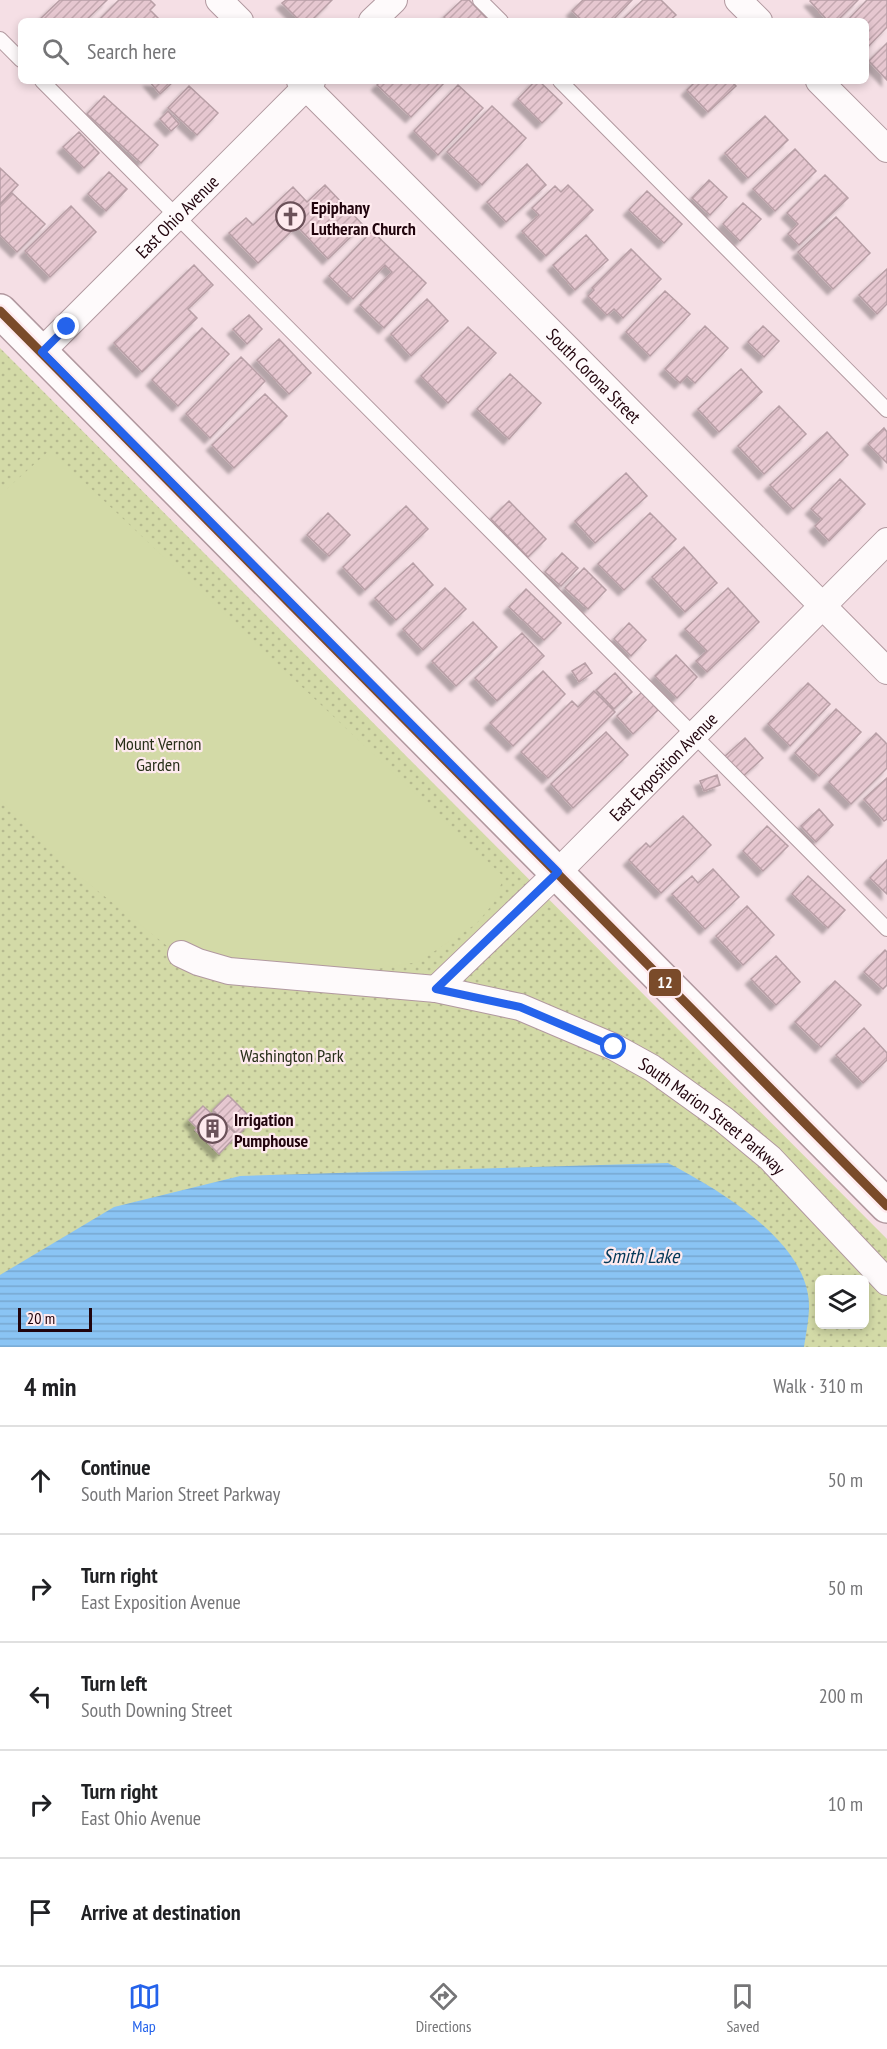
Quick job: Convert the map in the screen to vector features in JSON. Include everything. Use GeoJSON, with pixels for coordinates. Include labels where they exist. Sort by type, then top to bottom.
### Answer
{"type":"FeatureCollection","features":[{"type":"Feature","properties":{"kind":"main road"},"geometry":{"type":"LineString","coordinates":[[0,311],[887,1206]]}},
{"type":"Feature","properties":{"kind":"street"},"geometry":{"type":"LineString","coordinates":[[219,0],[237,18]]}},
{"type":"Feature","properties":{"kind":"street"},"geometry":{"type":"LineString","coordinates":[[375,18],[394,0]]}},
{"type":"Feature","properties":{"kind":"street"},"geometry":{"type":"LineString","coordinates":[[738,0],[756,18]]}},
{"type":"Feature","properties":{"kind":"street","name":"East Ohio Avenue"},"geometry":{"type":"LineString","coordinates":[[42,352],[305,84]]}},
{"type":"Feature","properties":{"kind":"street","name":"South Corona Street"},"geometry":{"type":"LineString","coordinates":[[307,84],[887,671]]}},
{"type":"Feature","properties":{"kind":"street"},"geometry":{"type":"LineString","coordinates":[[822,84],[887,149]]}},
{"type":"Feature","properties":{"kind":"street","name":"East Exposition Avenue"},"geometry":{"type":"LineString","coordinates":[[436,989],[695,736],[887,541]]}},
{"type":"Feature","properties":{"kind":"street","name":"South Marion Street Parkway"},"geometry":{"type":"LineString","coordinates":[[181,954],[198,962],[229,971],[436,989],[520,1007],[614,1047],[652,1068],[713,1112],[770,1158],[887,1282]]}},
{"type":"Feature","properties":{"kind":"lane"},"geometry":{"type":"LineString","coordinates":[[480,0],[498,18]]}},
{"type":"Feature","properties":{"kind":"lane"},"geometry":{"type":"LineString","coordinates":[[0,39],[18,57]]}},
{"type":"Feature","properties":{"kind":"lane"},"geometry":{"type":"LineString","coordinates":[[45,84],[887,929]]}},
{"type":"Feature","properties":{"kind":"lane"},"geometry":{"type":"LineString","coordinates":[[563,84],[887,410]]}},
{"type":"Feature","properties":{"kind":"green space","name":"Washington Park"},"geometry":{"type":"Polygon","coordinates":[[[0,348],[887,1239],[887,1347],[0,1347],[0,348]]]}},
{"type":"Feature","properties":{"kind":"green space","name":"Mount Vernon Garden"},"geometry":{"type":"Polygon","coordinates":[[[50,450],[504,877],[493,904],[476,924],[418,962],[353,973],[287,976],[171,949],[60,861],[0,799],[0,495],[50,450]]]}},
{"type":"Feature","properties":{"kind":"water","name":"Smith Lake"},"geometry":{"type":"Polygon","coordinates":[[[668,1163],[735,1203],[778,1239],[794,1260],[805,1283],[809,1306],[804,1347],[0,1347],[0,1275],[114,1207],[240,1176],[668,1163]]]}},
{"type":"Feature","properties":{"kind":"building"},"geometry":{"type":"Polygon","coordinates":[[[60,0],[107,0],[88,18],[41,18],[60,0]]]}},
{"type":"Feature","properties":{"kind":"building"},"geometry":{"type":"Polygon","coordinates":[[[119,0],[150,0],[155,5],[150,10],[158,18],[101,18],[119,0]]]}},
{"type":"Feature","properties":{"kind":"building"},"geometry":{"type":"Polygon","coordinates":[[[286,0],[332,0],[314,18],[297,18],[282,3],[286,0]]]}},
{"type":"Feature","properties":{"kind":"building"},"geometry":{"type":"Polygon","coordinates":[[[462,0],[469,0],[486,18],[445,18],[462,0]]]}},
{"type":"Feature","properties":{"kind":"building"},"geometry":{"type":"Polygon","coordinates":[[[583,0],[632,0],[615,18],[580,18],[572,11],[583,0]]]}},
{"type":"Feature","properties":{"kind":"building"},"geometry":{"type":"Polygon","coordinates":[[[643,0],[661,0],[676,15],[672,18],[624,18],[643,0]]]}},
{"type":"Feature","properties":{"kind":"building"},"geometry":{"type":"Polygon","coordinates":[[[858,0],[840,18],[825,18],[810,1],[858,0]]]}},
{"type":"Feature","properties":{"kind":"building"},"geometry":{"type":"Polygon","coordinates":[[[867,0],[887,0],[887,27],[869,46],[869,18],[850,18],[867,0]]]}},
{"type":"Feature","properties":{"kind":"building"},"geometry":{"type":"Polygon","coordinates":[[[887,43],[887,80],[869,61],[887,43]]]}},
{"type":"Feature","properties":{"kind":"building"},"geometry":{"type":"Polygon","coordinates":[[[152,84],[171,84],[160,94],[152,84]]]}},
{"type":"Feature","properties":{"kind":"building"},"geometry":{"type":"Polygon","coordinates":[[[378,84],[443,84],[411,117],[378,84]]]}},
{"type":"Feature","properties":{"kind":"building"},"geometry":{"type":"Polygon","coordinates":[[[532,84],[542,84],[562,103],[542,123],[518,99],[532,84]]]}},
{"type":"Feature","properties":{"kind":"building"},"geometry":{"type":"Polygon","coordinates":[[[693,84],[734,84],[736,86],[708,112],[687,90],[693,84]]]}},
{"type":"Feature","properties":{"kind":"building"},"geometry":{"type":"Polygon","coordinates":[[[458,85],[483,108],[438,155],[414,131],[458,85]]]}},
{"type":"Feature","properties":{"kind":"building"},"geometry":{"type":"Polygon","coordinates":[[[189,86],[218,113],[197,135],[168,108],[189,86]]]}},
{"type":"Feature","properties":{"kind":"building"},"geometry":{"type":"Polygon","coordinates":[[[104,96],[158,145],[141,163],[87,114],[104,96]]]}},
{"type":"Feature","properties":{"kind":"building"},"geometry":{"type":"Polygon","coordinates":[[[492,106],[526,138],[482,185],[447,152],[492,106]]]}},
{"type":"Feature","properties":{"kind":"building"},"geometry":{"type":"Polygon","coordinates":[[[168,111],[179,124],[171,131],[160,119],[168,111]]]}},
{"type":"Feature","properties":{"kind":"building"},"geometry":{"type":"Polygon","coordinates":[[[765,116],[788,140],[748,178],[725,153],[765,116]]]}},
{"type":"Feature","properties":{"kind":"building"},"geometry":{"type":"Polygon","coordinates":[[[79,132],[99,153],[84,168],[63,147],[79,132]]]}},
{"type":"Feature","properties":{"kind":"building"},"geometry":{"type":"Polygon","coordinates":[[[795,149],[816,171],[775,211],[753,189],[795,149]]]}},
{"type":"Feature","properties":{"kind":"building"},"geometry":{"type":"Polygon","coordinates":[[[527,164],[546,185],[506,222],[487,202],[527,164]]]}},
{"type":"Feature","properties":{"kind":"building"},"geometry":{"type":"Polygon","coordinates":[[[0,168],[18,185],[0,204],[0,168]]]}},
{"type":"Feature","properties":{"kind":"building"},"geometry":{"type":"Polygon","coordinates":[[[109,172],[127,189],[106,211],[88,194],[109,172]]]}},
{"type":"Feature","properties":{"kind":"building"},"geometry":{"type":"Polygon","coordinates":[[[825,175],[848,198],[799,245],[788,234],[798,224],[787,213],[825,175]]]}},
{"type":"Feature","properties":{"kind":"building"},"geometry":{"type":"Polygon","coordinates":[[[709,180],[727,197],[710,215],[692,198],[709,180]]]}},
{"type":"Feature","properties":{"kind":"building"},"geometry":{"type":"Polygon","coordinates":[[[325,185],[363,225],[328,259],[297,226],[258,263],[229,233],[246,218],[253,225],[293,187],[307,202],[325,185]]]}},
{"type":"Feature","properties":{"kind":"building"},"geometry":{"type":"Polygon","coordinates":[[[568,185],[593,210],[546,256],[522,231],[539,215],[532,208],[555,186],[561,192],[568,185]]]}},
{"type":"Feature","properties":{"kind":"building"},"geometry":{"type":"Polygon","coordinates":[[[647,191],[682,224],[664,243],[629,210],[647,191]]]}},
{"type":"Feature","properties":{"kind":"building"},"geometry":{"type":"Polygon","coordinates":[[[12,193],[45,224],[17,252],[0,235],[0,205],[12,193]]]}},
{"type":"Feature","properties":{"kind":"building"},"geometry":{"type":"Polygon","coordinates":[[[743,203],[761,219],[740,241],[723,224],[743,203]]]}},
{"type":"Feature","properties":{"kind":"building"},"geometry":{"type":"Polygon","coordinates":[[[71,206],[96,232],[50,277],[25,251],[71,206]]]}},
{"type":"Feature","properties":{"kind":"building"},"geometry":{"type":"Polygon","coordinates":[[[836,217],[870,253],[833,289],[798,252],[836,217]]]}},
{"type":"Feature","properties":{"kind":"building"},"geometry":{"type":"Polygon","coordinates":[[[372,231],[426,283],[384,328],[360,305],[392,272],[385,265],[353,299],[329,276],[372,231]]]}},
{"type":"Feature","properties":{"kind":"building"},"geometry":{"type":"Polygon","coordinates":[[[586,235],[608,260],[575,290],[553,265],[586,235]]]}},
{"type":"Feature","properties":{"kind":"building"},"geometry":{"type":"Polygon","coordinates":[[[631,249],[661,279],[623,318],[614,309],[607,315],[588,296],[594,290],[592,288],[631,249]]]}},
{"type":"Feature","properties":{"kind":"building"},"geometry":{"type":"Polygon","coordinates":[[[194,265],[213,285],[188,309],[197,318],[142,372],[114,343],[194,265]]]}},
{"type":"Feature","properties":{"kind":"building"},"geometry":{"type":"Polygon","coordinates":[[[887,269],[887,304],[877,314],[859,295],[887,269]]]}},
{"type":"Feature","properties":{"kind":"building"},"geometry":{"type":"Polygon","coordinates":[[[665,291],[690,314],[650,356],[626,332],[665,291]]]}},
{"type":"Feature","properties":{"kind":"building"},"geometry":{"type":"Polygon","coordinates":[[[427,299],[448,321],[411,356],[391,334],[427,299]]]}},
{"type":"Feature","properties":{"kind":"building"},"geometry":{"type":"Polygon","coordinates":[[[249,315],[262,329],[247,344],[233,329],[249,315]]]}},
{"type":"Feature","properties":{"kind":"building"},"geometry":{"type":"Polygon","coordinates":[[[705,326],[728,348],[695,383],[687,376],[680,383],[665,369],[705,326]]]}},
{"type":"Feature","properties":{"kind":"building"},"geometry":{"type":"Polygon","coordinates":[[[763,326],[779,341],[764,357],[748,342],[763,326]]]}},
{"type":"Feature","properties":{"kind":"building"},"geometry":{"type":"Polygon","coordinates":[[[468,327],[496,353],[448,403],[421,376],[468,327]]]}},
{"type":"Feature","properties":{"kind":"building"},"geometry":{"type":"Polygon","coordinates":[[[202,328],[229,354],[178,406],[152,380],[202,328]]]}},
{"type":"Feature","properties":{"kind":"building"},"geometry":{"type":"Polygon","coordinates":[[[279,339],[311,373],[289,394],[257,360],[279,339]]]}},
{"type":"Feature","properties":{"kind":"building"},"geometry":{"type":"Polygon","coordinates":[[[241,357],[265,381],[210,438],[186,414],[241,357]]]}},
{"type":"Feature","properties":{"kind":"building"},"geometry":{"type":"Polygon","coordinates":[[[741,369],[762,392],[719,432],[698,409],[741,369]]]}},
{"type":"Feature","properties":{"kind":"building"},"geometry":{"type":"Polygon","coordinates":[[[510,374],[541,403],[509,439],[477,409],[510,374]]]}},
{"type":"Feature","properties":{"kind":"building"},"geometry":{"type":"Polygon","coordinates":[[[265,394],[287,416],[234,468],[212,445],[265,394]]]}},
{"type":"Feature","properties":{"kind":"building"},"geometry":{"type":"Polygon","coordinates":[[[779,406],[806,434],[764,474],[738,446],[779,406]]]}},
{"type":"Feature","properties":{"kind":"building"},"geometry":{"type":"Polygon","coordinates":[[[884,428],[887,432],[887,463],[868,444],[884,428]]]}},
{"type":"Feature","properties":{"kind":"building"},"geometry":{"type":"Polygon","coordinates":[[[827,432],[848,455],[793,509],[770,485],[827,432]]]}},
{"type":"Feature","properties":{"kind":"building"},"geometry":{"type":"Polygon","coordinates":[[[626,473],[647,496],[595,543],[575,521],[626,473]]]}},
{"type":"Feature","properties":{"kind":"building"},"geometry":{"type":"Polygon","coordinates":[[[840,479],[865,504],[829,541],[815,526],[822,519],[811,509],[840,479]]]}},
{"type":"Feature","properties":{"kind":"building"},"geometry":{"type":"Polygon","coordinates":[[[509,501],[546,539],[528,557],[491,519],[509,501]]]}},
{"type":"Feature","properties":{"kind":"building"},"geometry":{"type":"Polygon","coordinates":[[[406,506],[428,529],[365,590],[343,567],[406,506]]]}},
{"type":"Feature","properties":{"kind":"building"},"geometry":{"type":"Polygon","coordinates":[[[328,513],[350,535],[329,556],[307,535],[328,513]]]}},
{"type":"Feature","properties":{"kind":"building"},"geometry":{"type":"Polygon","coordinates":[[[650,513],[676,539],[624,590],[598,564],[650,513]]]}},
{"type":"Feature","properties":{"kind":"building"},"geometry":{"type":"Polygon","coordinates":[[[684,547],[717,583],[685,612],[652,577],[684,547]]]}},
{"type":"Feature","properties":{"kind":"building"},"geometry":{"type":"Polygon","coordinates":[[[562,553],[578,568],[561,586],[545,572],[562,553]]]}},
{"type":"Feature","properties":{"kind":"building"},"geometry":{"type":"Polygon","coordinates":[[[413,563],[433,585],[396,620],[375,598],[413,563]]]}},
{"type":"Feature","properties":{"kind":"building"},"geometry":{"type":"Polygon","coordinates":[[[584,568],[606,590],[588,609],[565,588],[584,568]]]}},
{"type":"Feature","properties":{"kind":"building"},"geometry":{"type":"Polygon","coordinates":[[[445,588],[466,609],[423,650],[403,629],[445,588]]]}},
{"type":"Feature","properties":{"kind":"building"},"geometry":{"type":"Polygon","coordinates":[[[728,588],[759,622],[707,672],[696,661],[707,651],[685,629],[728,588]]]}},
{"type":"Feature","properties":{"kind":"building"},"geometry":{"type":"Polygon","coordinates":[[[526,589],[561,623],[544,640],[509,607],[526,589]]]}},
{"type":"Feature","properties":{"kind":"building"},"geometry":{"type":"Polygon","coordinates":[[[473,622],[497,647],[456,686],[432,661],[473,622]]]}},
{"type":"Feature","properties":{"kind":"building"},"geometry":{"type":"Polygon","coordinates":[[[629,623],[646,640],[631,656],[614,639],[629,623]]]}},
{"type":"Feature","properties":{"kind":"building"},"geometry":{"type":"Polygon","coordinates":[[[522,633],[544,656],[497,701],[475,678],[522,633]]]}},
{"type":"Feature","properties":{"kind":"building"},"geometry":{"type":"Polygon","coordinates":[[[676,655],[697,677],[677,698],[655,676],[676,655]]]}},
{"type":"Feature","properties":{"kind":"building"},"geometry":{"type":"Polygon","coordinates":[[[585,663],[592,673],[579,682],[572,671],[585,663]]]}},
{"type":"Feature","properties":{"kind":"building"},"geometry":{"type":"Polygon","coordinates":[[[543,671],[565,694],[513,746],[490,723],[543,671]]]}},
{"type":"Feature","properties":{"kind":"building"},"geometry":{"type":"Polygon","coordinates":[[[615,673],[632,692],[614,709],[596,690],[615,673]]]}},
{"type":"Feature","properties":{"kind":"building"},"geometry":{"type":"Polygon","coordinates":[[[808,683],[830,704],[790,746],[768,724],[808,683]]]}},
{"type":"Feature","properties":{"kind":"building"},"geometry":{"type":"Polygon","coordinates":[[[594,691],[615,712],[548,778],[521,752],[572,701],[578,707],[594,691]]]}},
{"type":"Feature","properties":{"kind":"building"},"geometry":{"type":"Polygon","coordinates":[[[642,692],[658,710],[633,734],[617,716],[642,692]]]}},
{"type":"Feature","properties":{"kind":"building"},"geometry":{"type":"Polygon","coordinates":[[[836,709],[861,732],[819,776],[795,753],[836,709]]]}},
{"type":"Feature","properties":{"kind":"building"},"geometry":{"type":"Polygon","coordinates":[[[606,732],[628,755],[573,808],[551,784],[606,732]]]}},
{"type":"Feature","properties":{"kind":"building"},"geometry":{"type":"Polygon","coordinates":[[[876,733],[887,744],[887,768],[851,804],[829,782],[876,733]]]}},
{"type":"Feature","properties":{"kind":"building"},"geometry":{"type":"Polygon","coordinates":[[[745,738],[763,758],[741,778],[723,758],[745,738]]]}},
{"type":"Feature","properties":{"kind":"building"},"geometry":{"type":"Polygon","coordinates":[[[717,775],[720,785],[704,791],[700,781],[717,775]]]}},
{"type":"Feature","properties":{"kind":"building"},"geometry":{"type":"Polygon","coordinates":[[[887,778],[887,819],[884,821],[864,799],[887,778]]]}},
{"type":"Feature","properties":{"kind":"building"},"geometry":{"type":"Polygon","coordinates":[[[819,809],[833,825],[816,842],[801,826],[819,809]]]}},
{"type":"Feature","properties":{"kind":"building"},"geometry":{"type":"Polygon","coordinates":[[[683,816],[711,845],[661,893],[629,860],[646,843],[650,847],[683,816]]]}},
{"type":"Feature","properties":{"kind":"building"},"geometry":{"type":"Polygon","coordinates":[[[767,826],[788,846],[763,871],[743,851],[767,826]]]}},
{"type":"Feature","properties":{"kind":"building"},"geometry":{"type":"Polygon","coordinates":[[[887,860],[887,894],[870,878],[887,860]]]}},
{"type":"Feature","properties":{"kind":"building"},"geometry":{"type":"Polygon","coordinates":[[[713,869],[739,897],[705,929],[672,894],[692,876],[698,883],[713,869]]]}},
{"type":"Feature","properties":{"kind":"building"},"geometry":{"type":"Polygon","coordinates":[[[808,876],[845,910],[828,928],[792,894],[808,876]]]}},
{"type":"Feature","properties":{"kind":"building"},"geometry":{"type":"Polygon","coordinates":[[[747,906],[774,935],[743,965],[716,936],[747,906]]]}},
{"type":"Feature","properties":{"kind":"building"},"geometry":{"type":"Polygon","coordinates":[[[885,950],[887,952],[887,985],[883,989],[864,972],[885,950]]]}},
{"type":"Feature","properties":{"kind":"building"},"geometry":{"type":"Polygon","coordinates":[[[776,956],[800,982],[776,1005],[751,979],[776,956]]]}},
{"type":"Feature","properties":{"kind":"building"},"geometry":{"type":"Polygon","coordinates":[[[835,981],[861,1005],[821,1047],[795,1022],[835,981]]]}},
{"type":"Feature","properties":{"kind":"building"},"geometry":{"type":"Polygon","coordinates":[[[864,1028],[887,1053],[887,1060],[863,1083],[836,1055],[864,1028]]]}},
{"type":"Feature","properties":{"kind":"building"},"geometry":{"type":"Polygon","coordinates":[[[228,1095],[253,1120],[238,1135],[213,1110],[228,1095]]]}},
{"type":"Feature","properties":{"kind":"building","name":"Irrigation Pumphouse"},"geometry":{"type":"Polygon","coordinates":[[[203,1106],[212,1114],[213,1112],[237,1135],[219,1154],[195,1130],[197,1128],[189,1120],[203,1106]]]}},
{"type":"Feature","properties":{"kind":"transit line","name":"12"},"geometry":{"type":"LineString","coordinates":[[0,311],[887,1206]]}},
{"type":"Feature","properties":{"kind":"place","name":"Epiphany Lutheran Church"},"geometry":{"type":"Point","coordinates":[290,217]}},
{"type":"Feature","properties":{"kind":"place","name":"Irrigation Pumphouse"},"geometry":{"type":"Point","coordinates":[213,1129]}},
{"type":"Feature","properties":{"kind":"route"},"geometry":{"type":"LineString","coordinates":[[67,327],[42,352],[558,872],[436,989],[520,1007],[614,1047]]}}]}
